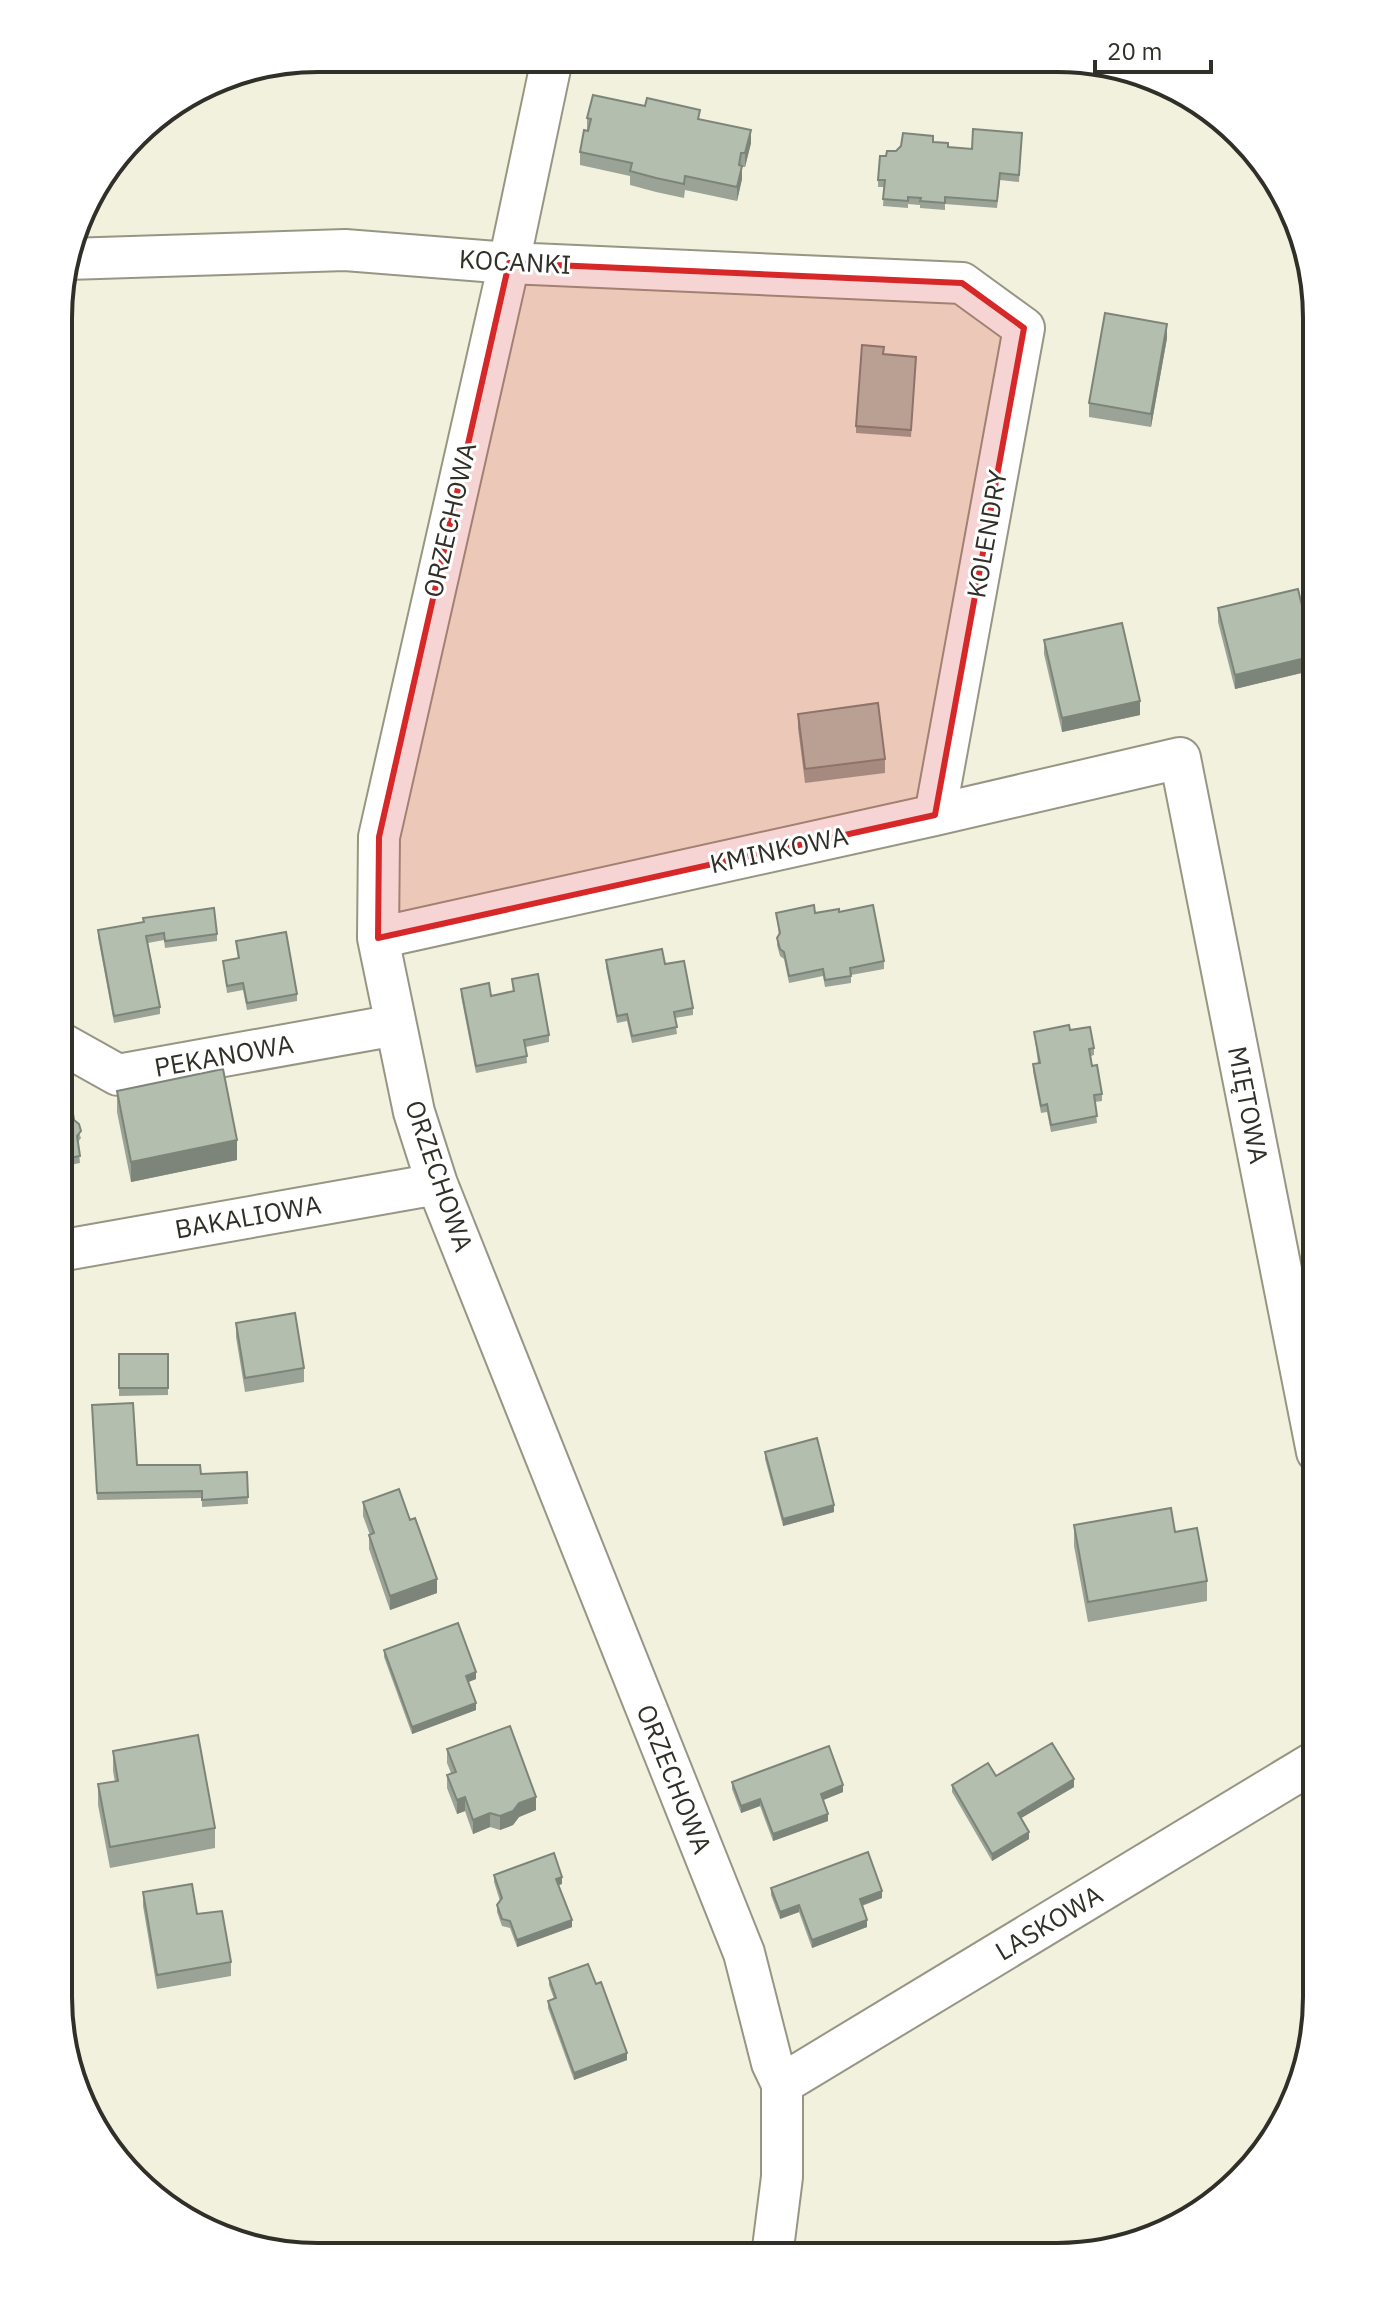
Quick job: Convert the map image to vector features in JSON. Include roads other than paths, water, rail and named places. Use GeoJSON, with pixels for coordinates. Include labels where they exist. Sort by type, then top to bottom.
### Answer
{"type":"FeatureCollection","features":[{"type":"Feature","properties":{"kind":"street","name":"ORZECHOWA"},"geometry":{"type":"LineString","coordinates":[[549,73],[379,837],[378,938],[414,1112],[437,1184],[744,1953],[772,2063],[782,2084],[782,2177],[774,2243]]}},
{"type":"Feature","properties":{"kind":"street","name":"KOCANKI"},"geometry":{"type":"LineString","coordinates":[[79,259],[345,250],[509,263],[962,283]]}},
{"type":"Feature","properties":{"kind":"street","name":"KOLENDRY"},"geometry":{"type":"LineString","coordinates":[[935,815],[1024,328],[962,283]]}},
{"type":"Feature","properties":{"kind":"street","name":"KMINKOWA"},"geometry":{"type":"LineString","coordinates":[[378,938],[1180,758]]}},
{"type":"Feature","properties":{"kind":"street","name":"MIĘTOWA"},"geometry":{"type":"LineString","coordinates":[[1180,758],[1302,1378]]}},
{"type":"Feature","properties":{"kind":"street","name":"PEKANOWA"},"geometry":{"type":"LineString","coordinates":[[72,1049],[118,1075],[396,1025]]}},
{"type":"Feature","properties":{"kind":"street","name":"BAKALIOWA"},"geometry":{"type":"LineString","coordinates":[[72,1249],[437,1184]]}},
{"type":"Feature","properties":{"kind":"street","name":"LASKOWA"},"geometry":{"type":"LineString","coordinates":[[782,2084],[1302,1769]]}}]}
